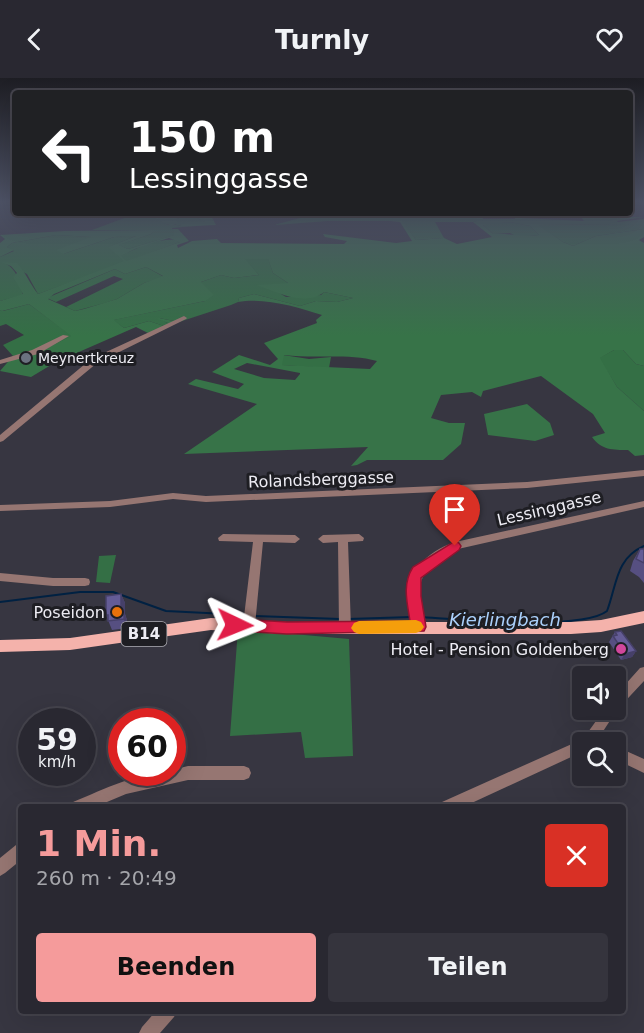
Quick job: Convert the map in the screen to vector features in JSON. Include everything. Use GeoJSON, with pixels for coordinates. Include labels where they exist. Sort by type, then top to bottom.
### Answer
{"type":"FeatureCollection","features":[{"type":"Feature","properties":{"kind":"main road","name":"B14"},"geometry":{"type":"LineString","coordinates":[[0,646],[70,644],[250,620],[345,623],[418,621],[571,628],[601,626],[644,616]]}},
{"type":"Feature","properties":{"kind":"street"},"geometry":{"type":"LineString","coordinates":[[0,439],[94,361],[184,318]]}},
{"type":"Feature","properties":{"kind":"street"},"geometry":{"type":"LineString","coordinates":[[0,362],[35,352],[65,336]]}},
{"type":"Feature","properties":{"kind":"street","name":"Rolandsberggasse"},"geometry":{"type":"LineString","coordinates":[[0,508],[110,504],[173,496],[206,499],[527,485],[644,473]]}},
{"type":"Feature","properties":{"kind":"street","name":"Lessinggasse"},"geometry":{"type":"LineString","coordinates":[[418,621],[413,596],[414,577],[418,571],[447,550],[455,546],[644,504]]}},
{"type":"Feature","properties":{"kind":"street"},"geometry":{"type":"LineString","coordinates":[[223,538],[295,539]]}},
{"type":"Feature","properties":{"kind":"street"},"geometry":{"type":"LineString","coordinates":[[343,538],[345,623]]}},
{"type":"Feature","properties":{"kind":"street"},"geometry":{"type":"LineString","coordinates":[[323,539],[359,538]]}},
{"type":"Feature","properties":{"kind":"street"},"geometry":{"type":"LineString","coordinates":[[250,620],[258,539]]}},
{"type":"Feature","properties":{"kind":"street"},"geometry":{"type":"LineString","coordinates":[[0,577],[52,582],[85,582]]}},
{"type":"Feature","properties":{"kind":"street"},"geometry":{"type":"LineString","coordinates":[[626,692],[644,672]]}},
{"type":"Feature","properties":{"kind":"street"},"geometry":{"type":"LineString","coordinates":[[454,804],[572,750]]}},
{"type":"Feature","properties":{"kind":"street"},"geometry":{"type":"LineString","coordinates":[[626,757],[644,766]]}},
{"type":"Feature","properties":{"kind":"street"},"geometry":{"type":"LineString","coordinates":[[85,804],[126,787],[188,773],[244,773]]}},
{"type":"Feature","properties":{"kind":"street"},"geometry":{"type":"LineString","coordinates":[[0,868],[18,853]]}},
{"type":"Feature","properties":{"kind":"street"},"geometry":{"type":"LineString","coordinates":[[148,1033],[165,1014]]}},
{"type":"Feature","properties":{"kind":"green space"},"geometry":{"type":"Polygon","coordinates":[[[0,247],[14,250],[0,257],[0,247]]]}},
{"type":"Feature","properties":{"kind":"green space"},"geometry":{"type":"Polygon","coordinates":[[[7,247],[76,247],[63,254],[85,247],[110,247],[120,256],[142,247],[168,247],[38,294],[27,274],[3,262],[19,280],[23,295],[0,301],[0,257],[14,251],[7,247]]]}},
{"type":"Feature","properties":{"kind":"green space"},"geometry":{"type":"Polygon","coordinates":[[[65,247],[85,247],[63,254],[56,250],[65,247]]]}},
{"type":"Feature","properties":{"kind":"green space"},"geometry":{"type":"Polygon","coordinates":[[[109,247],[128,249],[143,247],[121,256],[126,261],[167,247],[644,247],[644,366],[636,364],[623,350],[614,350],[600,358],[617,387],[644,411],[644,455],[635,456],[628,450],[599,445],[592,437],[605,433],[593,414],[541,376],[483,391],[481,397],[472,392],[441,395],[431,418],[449,423],[465,423],[461,444],[443,460],[367,460],[351,466],[368,447],[184,454],[257,404],[188,384],[196,379],[238,389],[244,384],[212,372],[239,355],[270,365],[278,359],[264,343],[317,323],[316,320],[322,315],[269,302],[238,302],[239,298],[254,294],[300,306],[316,301],[337,302],[353,298],[324,292],[316,297],[290,297],[256,285],[288,283],[273,273],[268,259],[245,259],[259,275],[234,278],[221,275],[201,282],[214,295],[205,301],[114,320],[124,328],[149,321],[164,326],[168,323],[159,318],[179,322],[148,333],[136,327],[56,362],[31,377],[0,371],[13,356],[43,350],[71,336],[29,304],[0,310],[0,301],[23,294],[13,277],[17,273],[11,266],[1,262],[17,263],[38,294],[124,261],[109,247]],[[146,267],[125,274],[115,269],[54,294],[48,299],[75,311],[117,299],[144,283],[163,276],[146,267]],[[284,355],[282,365],[370,369],[377,361],[343,357],[284,355]],[[247,363],[234,369],[264,378],[295,380],[300,374],[247,363]]]}},
{"type":"Feature","properties":{"kind":"green space"},"geometry":{"type":"Polygon","coordinates":[[[268,258],[273,273],[288,283],[276,291],[286,297],[321,295],[324,292],[353,298],[337,302],[316,301],[300,306],[254,294],[239,298],[238,302],[231,305],[179,322],[159,318],[169,324],[164,326],[149,321],[124,328],[113,320],[205,301],[201,282],[221,275],[234,278],[259,275],[244,259],[268,258]]]}},
{"type":"Feature","properties":{"kind":"green space"},"geometry":{"type":"Polygon","coordinates":[[[146,267],[164,277],[144,283],[117,299],[105,303],[75,311],[66,307],[123,279],[114,276],[56,302],[47,298],[115,269],[125,274],[146,267]]]}},
{"type":"Feature","properties":{"kind":"green space"},"geometry":{"type":"Polygon","coordinates":[[[29,304],[72,336],[43,350],[13,356],[3,345],[24,335],[6,324],[0,326],[0,310],[29,304]]]}},
{"type":"Feature","properties":{"kind":"green space"},"geometry":{"type":"Polygon","coordinates":[[[614,350],[623,350],[636,364],[644,366],[644,411],[617,387],[599,358],[614,350]]]}},
{"type":"Feature","properties":{"kind":"green space"},"geometry":{"type":"Polygon","coordinates":[[[283,355],[309,359],[331,357],[329,368],[281,365],[283,355]]]}},
{"type":"Feature","properties":{"kind":"green space"},"geometry":{"type":"Polygon","coordinates":[[[527,404],[550,423],[554,435],[535,441],[488,435],[484,414],[527,404]]]}},
{"type":"Feature","properties":{"kind":"green space"},"geometry":{"type":"Polygon","coordinates":[[[116,555],[110,583],[96,582],[99,556],[116,555]]]}},
{"type":"Feature","properties":{"kind":"green space"},"geometry":{"type":"Polygon","coordinates":[[[238,629],[349,639],[353,756],[305,758],[301,732],[230,736],[238,629]]]}},
{"type":"Feature","properties":{"kind":"building"},"geometry":{"type":"Polygon","coordinates":[[[640,549],[644,549],[644,563],[636,559],[640,549]]]}},
{"type":"Feature","properties":{"kind":"building"},"geometry":{"type":"Polygon","coordinates":[[[121,594],[121,612],[124,611],[124,619],[108,621],[106,596],[121,594]]]}},
{"type":"Feature","properties":{"kind":"building"},"geometry":{"type":"Polygon","coordinates":[[[621,631],[636,651],[625,654],[613,636],[617,635],[615,632],[621,631]]]}},
{"type":"Feature","properties":{"kind":"waterway","name":"Kierlingbach"},"geometry":{"type":"LineString","coordinates":[[420,617],[518,622],[572,621],[593,617],[607,611],[622,565],[634,551],[644,546]]}},
{"type":"Feature","properties":{"kind":"waterway","name":"Kierlingbach"},"geometry":{"type":"LineString","coordinates":[[0,602],[80,592],[113,592],[166,611],[247,615]]}},
{"type":"Feature","properties":{"kind":"waterway","name":"Kierlingbach"},"geometry":{"type":"LineString","coordinates":[[255,616],[340,619]]}},
{"type":"Feature","properties":{"kind":"waterway","name":"Kierlingbach"},"geometry":{"type":"LineString","coordinates":[[348,619],[412,617]]}},
{"type":"Feature","properties":{"kind":"slow traffic"},"geometry":{"type":"LineString","coordinates":[[359,628],[416,627]]}},
{"type":"Feature","properties":{"kind":"place","name":"Meynertkreuz"},"geometry":{"type":"Point","coordinates":[26,358]}},
{"type":"Feature","properties":{"kind":"place","name":"Poseidon"},"geometry":{"type":"Point","coordinates":[117,612]}},
{"type":"Feature","properties":{"kind":"place","name":"Hotel - Pension Goldenberg"},"geometry":{"type":"Point","coordinates":[621,649]}},
{"type":"Feature","properties":{"kind":"route"},"geometry":{"type":"LineString","coordinates":[[235,625],[287,628],[419,627],[413,596],[414,577],[418,571],[455,546]]}}]}
